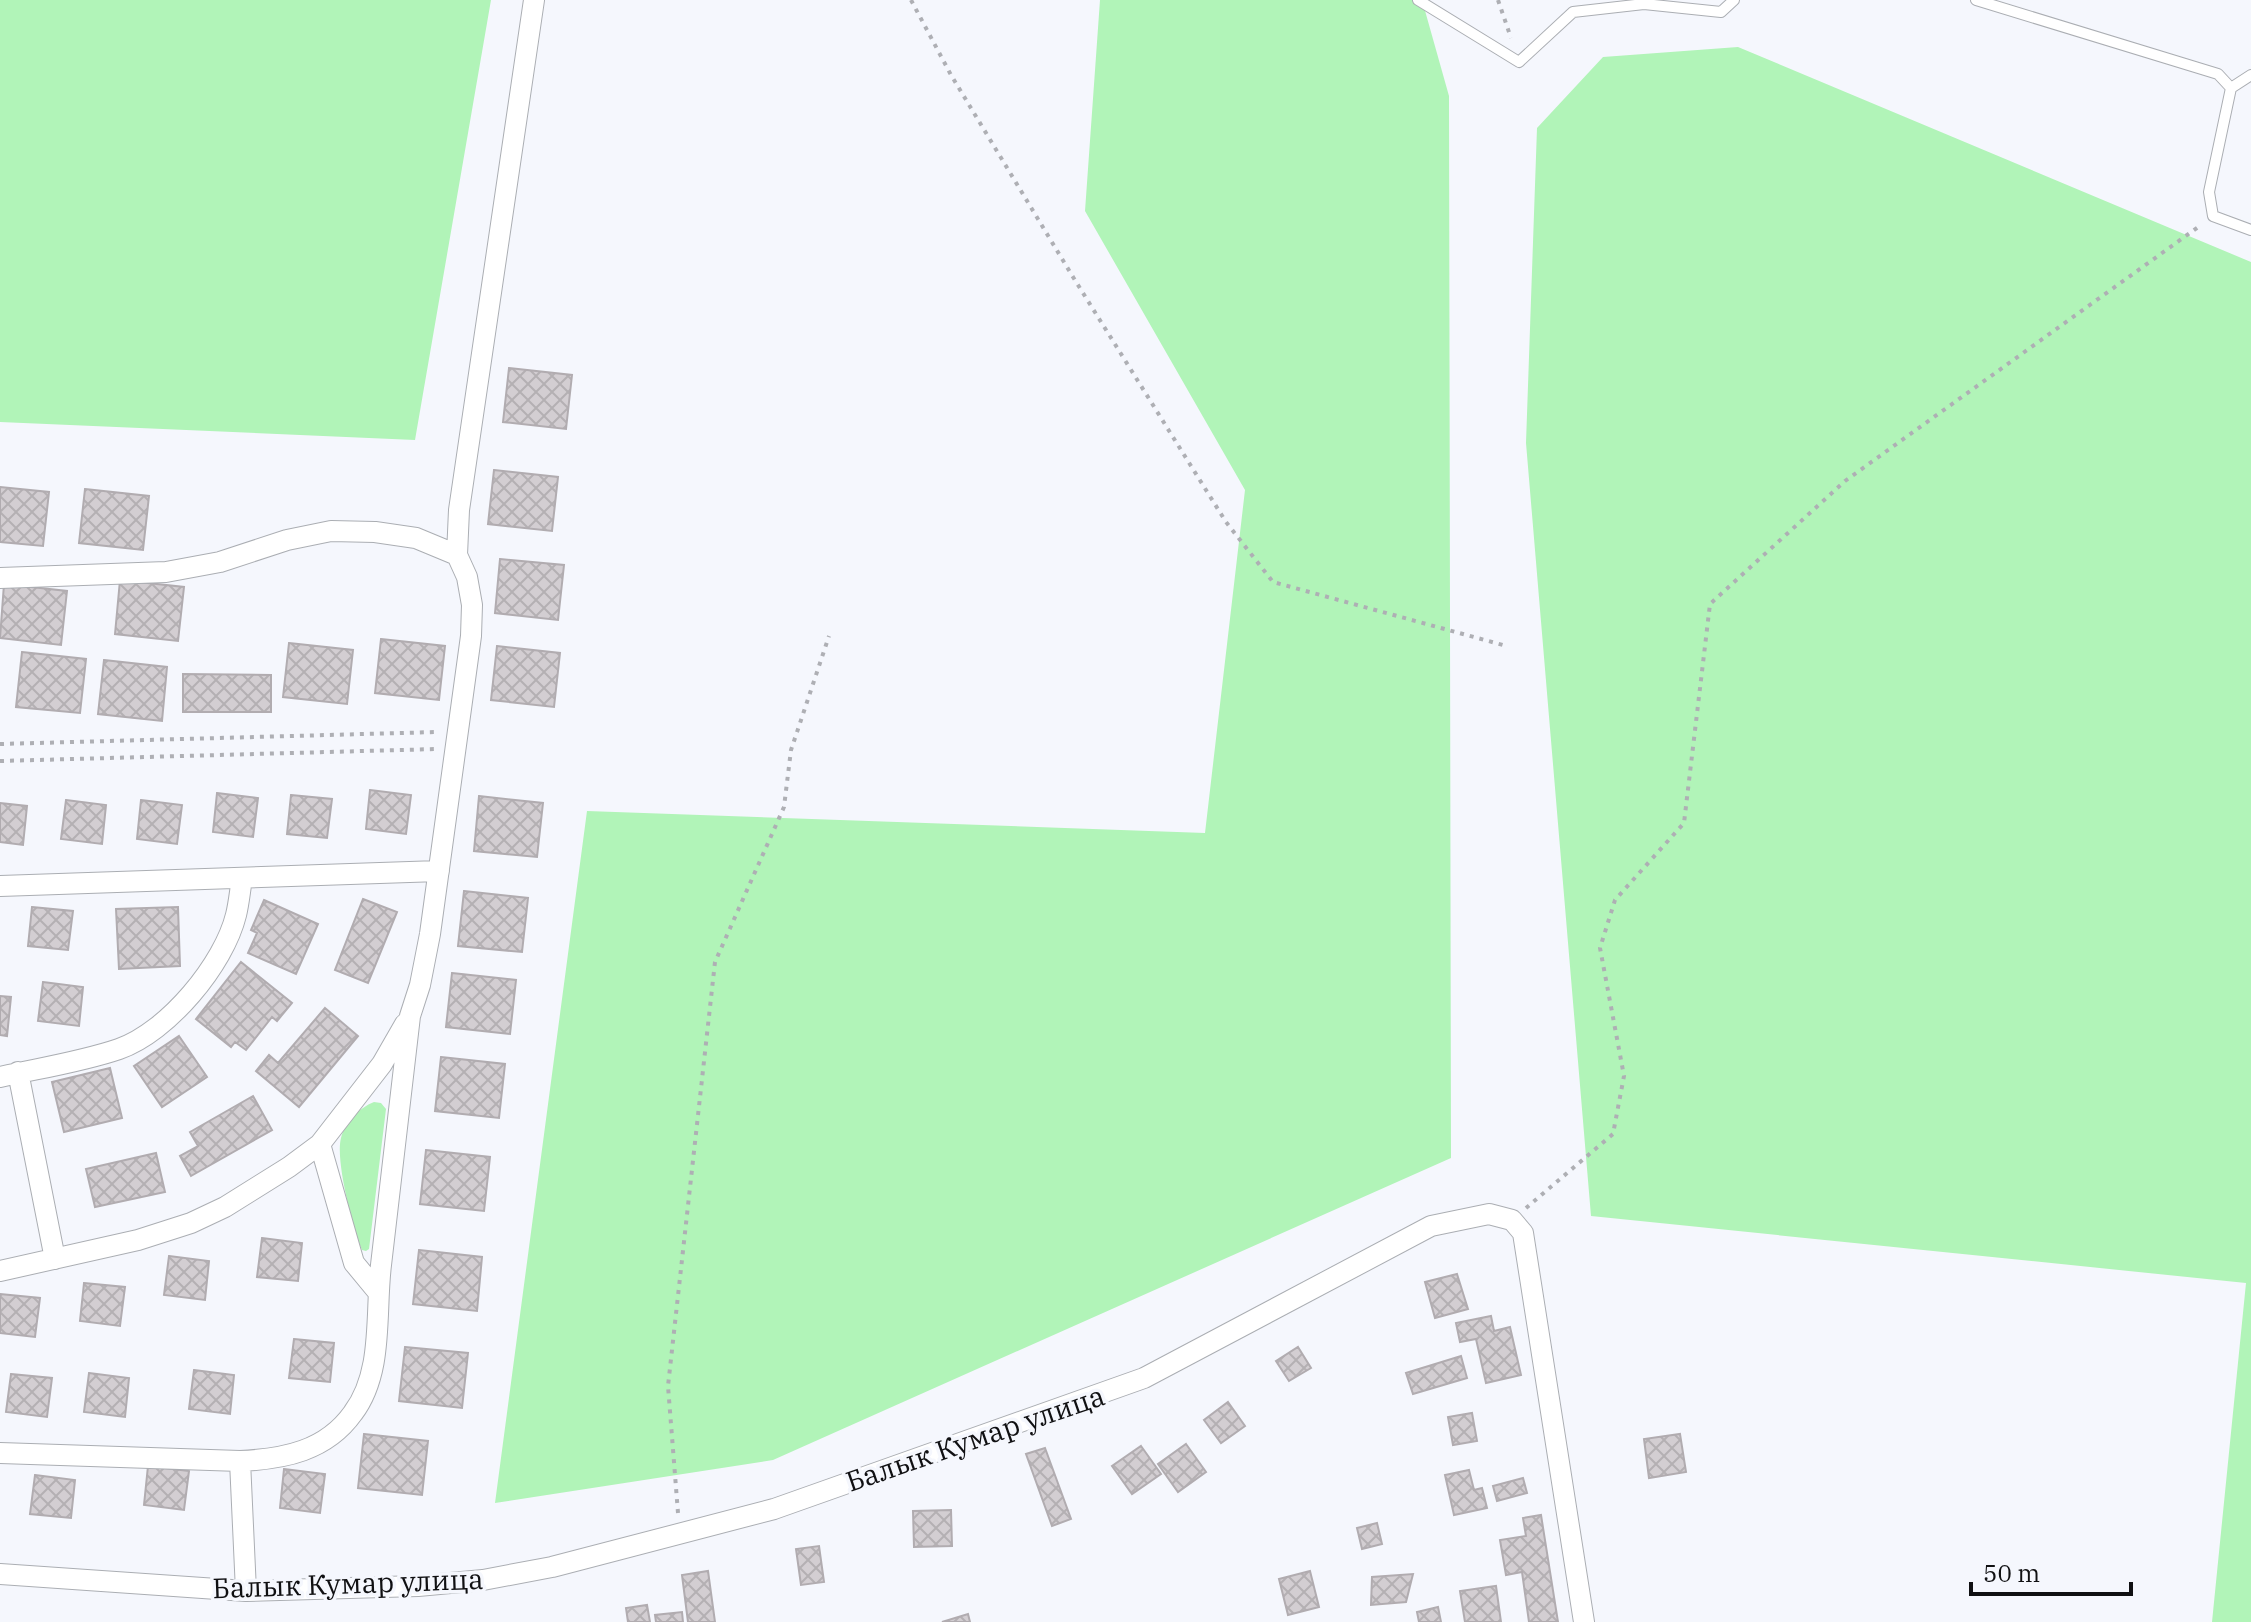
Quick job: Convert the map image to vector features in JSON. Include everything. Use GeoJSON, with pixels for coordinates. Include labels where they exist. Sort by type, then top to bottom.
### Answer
{"type":"FeatureCollection","features":[{"type":"Feature","properties":{"kind":"street"},"geometry":{"type":"LineString","coordinates":[[0,1453],[240,1461],[273,1459],[307,1450],[337,1432],[354,1412],[366,1390],[373,1364],[378,1292],[410,1016],[420,985],[439,871],[471,636],[472,605],[467,577],[457,555],[459,510],[534,0]]}},
{"type":"Feature","properties":{"kind":"street"},"geometry":{"type":"LineString","coordinates":[[0,578],[166,572],[220,562],[287,540],[331,531],[375,532],[416,538],[457,555]]}},
{"type":"Feature","properties":{"kind":"street"},"geometry":{"type":"LineString","coordinates":[[0,886],[439,871]]}},
{"type":"Feature","properties":{"kind":"street"},"geometry":{"type":"LineString","coordinates":[[55,1259],[9,1074],[122,1048],[156,1028],[180,1006],[224,947],[236,916],[242,879]]}},
{"type":"Feature","properties":{"kind":"street"},"geometry":{"type":"LineString","coordinates":[[0,1271],[138,1240],[191,1223],[260,1186],[320,1144],[382,1064],[410,1016]]}},
{"type":"Feature","properties":{"kind":"street"},"geometry":{"type":"LineString","coordinates":[[320,1144],[354,1263],[378,1292]]}},
{"type":"Feature","properties":{"kind":"street","name":"Балык Кумар улица"},"geometry":{"type":"LineString","coordinates":[[0,1574],[246,1591],[418,1586],[483,1580],[552,1567],[774,1509],[1144,1378],[1431,1226],[1489,1214],[1512,1220]]}},
{"type":"Feature","properties":{"kind":"street"},"geometry":{"type":"LineString","coordinates":[[1512,1220],[1523,1233],[1584,1622]]}},
{"type":"Feature","properties":{"kind":"street"},"geometry":{"type":"LineString","coordinates":[[240,1461],[246,1591]]}},
{"type":"Feature","properties":{"kind":"lane"},"geometry":{"type":"LineString","coordinates":[[1418,0],[1519,62],[1573,12],[1644,4],[1721,12],[1734,0]]}},
{"type":"Feature","properties":{"kind":"lane"},"geometry":{"type":"LineString","coordinates":[[1976,0],[2218,74],[2231,88]]}},
{"type":"Feature","properties":{"kind":"lane"},"geometry":{"type":"LineString","coordinates":[[2251,75],[2231,88],[2209,192],[2213,216],[2251,230]]}},
{"type":"Feature","properties":{"kind":"path"},"geometry":{"type":"LineString","coordinates":[[911,0],[951,75],[1081,290],[1226,522],[1273,582],[1503,645]]}},
{"type":"Feature","properties":{"kind":"path"},"geometry":{"type":"LineString","coordinates":[[1498,0],[1519,62]]}},
{"type":"Feature","properties":{"kind":"path"},"geometry":{"type":"LineString","coordinates":[[1512,1220],[1613,1134],[1624,1076],[1600,948],[1615,900],[1684,823],[1710,604],[1845,481],[2213,216]]}},
{"type":"Feature","properties":{"kind":"path"},"geometry":{"type":"LineString","coordinates":[[680,1534],[668,1386],[715,962],[784,807],[791,750],[829,636]]}},
{"type":"Feature","properties":{"kind":"path"},"geometry":{"type":"LineString","coordinates":[[0,744],[456,740]]}},
{"type":"Feature","properties":{"kind":"path"},"geometry":{"type":"LineString","coordinates":[[0,761],[456,740]]}},
{"type":"Feature","properties":{"kind":"green space"},"geometry":{"type":"Polygon","coordinates":[[[0,0],[491,0],[415,440],[0,422],[0,0]]]}},
{"type":"Feature","properties":{"kind":"green space"},"geometry":{"type":"Polygon","coordinates":[[[1100,0],[1422,0],[1449,96],[1451,1158],[773,1460],[495,1503],[587,811],[1205,833],[1245,490],[1085,211],[1100,0]]]}},
{"type":"Feature","properties":{"kind":"green space"},"geometry":{"type":"Polygon","coordinates":[[[1738,47],[2251,262],[2251,1622],[2212,1622],[2246,1283],[1591,1216],[1526,443],[1537,128],[1603,57],[1738,47]]]}},
{"type":"Feature","properties":{"kind":"green space"},"geometry":{"type":"Polygon","coordinates":[[[374,1102],[381,1103],[386,1109],[369,1249],[366,1251],[362,1250],[354,1227],[340,1162],[340,1148],[349,1121],[374,1102]]]}},
{"type":"Feature","properties":{"kind":"building"},"geometry":{"type":"Polygon","coordinates":[[[509,368],[572,375],[566,429],[503,422],[509,368]]]}},
{"type":"Feature","properties":{"kind":"building"},"geometry":{"type":"Polygon","coordinates":[[[494,470],[558,477],[552,531],[488,524],[494,470]]]}},
{"type":"Feature","properties":{"kind":"building"},"geometry":{"type":"Polygon","coordinates":[[[0,487],[49,492],[43,546],[0,542],[0,487]]]}},
{"type":"Feature","properties":{"kind":"building"},"geometry":{"type":"Polygon","coordinates":[[[85,489],[149,496],[143,550],[79,543],[85,489]]]}},
{"type":"Feature","properties":{"kind":"building"},"geometry":{"type":"Polygon","coordinates":[[[500,559],[564,565],[558,620],[495,613],[500,559]]]}},
{"type":"Feature","properties":{"kind":"building"},"geometry":{"type":"Polygon","coordinates":[[[120,580],[184,587],[178,641],[115,634],[120,580]]]}},
{"type":"Feature","properties":{"kind":"building"},"geometry":{"type":"Polygon","coordinates":[[[4,584],[67,591],[61,645],[0,638],[4,584]]]}},
{"type":"Feature","properties":{"kind":"building"},"geometry":{"type":"Polygon","coordinates":[[[381,639],[445,646],[439,700],[375,693],[381,639]]]}},
{"type":"Feature","properties":{"kind":"building"},"geometry":{"type":"Polygon","coordinates":[[[289,643],[353,650],[347,704],[283,697],[289,643]]]}},
{"type":"Feature","properties":{"kind":"building"},"geometry":{"type":"Polygon","coordinates":[[[497,646],[560,653],[554,707],[491,700],[497,646]]]}},
{"type":"Feature","properties":{"kind":"building"},"geometry":{"type":"Polygon","coordinates":[[[22,652],[86,659],[80,713],[16,707],[22,652]]]}},
{"type":"Feature","properties":{"kind":"building"},"geometry":{"type":"Polygon","coordinates":[[[104,660],[167,667],[162,721],[98,714],[104,660]]]}},
{"type":"Feature","properties":{"kind":"building"},"geometry":{"type":"Polygon","coordinates":[[[183,674],[271,675],[271,712],[183,712],[183,674]]]}},
{"type":"Feature","properties":{"kind":"building"},"geometry":{"type":"Polygon","coordinates":[[[370,790],[411,795],[406,834],[366,829],[370,790]]]}},
{"type":"Feature","properties":{"kind":"building"},"geometry":{"type":"Polygon","coordinates":[[[217,793],[258,798],[253,837],[213,832],[217,793]]]}},
{"type":"Feature","properties":{"kind":"building"},"geometry":{"type":"Polygon","coordinates":[[[291,795],[332,799],[327,838],[287,834],[291,795]]]}},
{"type":"Feature","properties":{"kind":"building"},"geometry":{"type":"Polygon","coordinates":[[[479,796],[543,803],[537,857],[474,851],[479,796]]]}},
{"type":"Feature","properties":{"kind":"building"},"geometry":{"type":"Polygon","coordinates":[[[66,800],[106,805],[102,844],[61,839],[66,800]]]}},
{"type":"Feature","properties":{"kind":"building"},"geometry":{"type":"Polygon","coordinates":[[[141,800],[182,805],[177,844],[137,839],[141,800]]]}},
{"type":"Feature","properties":{"kind":"building"},"geometry":{"type":"Polygon","coordinates":[[[0,803],[27,806],[23,845],[0,842],[0,803]]]}},
{"type":"Feature","properties":{"kind":"building"},"geometry":{"type":"Polygon","coordinates":[[[464,891],[528,898],[522,952],[458,946],[464,891]]]}},
{"type":"Feature","properties":{"kind":"building"},"geometry":{"type":"Polygon","coordinates":[[[363,899],[397,912],[368,983],[335,970],[363,899]]]}},
{"type":"Feature","properties":{"kind":"building"},"geometry":{"type":"Polygon","coordinates":[[[264,900],[318,924],[296,974],[248,953],[257,933],[251,930],[264,900]]]}},
{"type":"Feature","properties":{"kind":"building"},"geometry":{"type":"Polygon","coordinates":[[[32,907],[73,911],[68,950],[28,946],[32,907]]]}},
{"type":"Feature","properties":{"kind":"building"},"geometry":{"type":"Polygon","coordinates":[[[178,907],[180,966],[119,969],[116,909],[178,907]]]}},
{"type":"Feature","properties":{"kind":"building"},"geometry":{"type":"Polygon","coordinates":[[[241,962],[292,1003],[277,1021],[272,1017],[246,1050],[235,1042],[231,1047],[196,1019],[241,962]]]}},
{"type":"Feature","properties":{"kind":"building"},"geometry":{"type":"Polygon","coordinates":[[[452,973],[516,980],[510,1034],[446,1027],[452,973]]]}},
{"type":"Feature","properties":{"kind":"building"},"geometry":{"type":"Polygon","coordinates":[[[43,982],[83,987],[79,1026],[38,1021],[43,982]]]}},
{"type":"Feature","properties":{"kind":"building"},"geometry":{"type":"Polygon","coordinates":[[[0,996],[11,997],[7,1036],[0,1035],[0,996]]]}},
{"type":"Feature","properties":{"kind":"building"},"geometry":{"type":"Polygon","coordinates":[[[325,1008],[358,1036],[299,1107],[256,1071],[269,1055],[278,1063],[325,1008]]]}},
{"type":"Feature","properties":{"kind":"building"},"geometry":{"type":"Polygon","coordinates":[[[179,1036],[207,1077],[162,1107],[134,1066],[179,1036]]]}},
{"type":"Feature","properties":{"kind":"building"},"geometry":{"type":"Polygon","coordinates":[[[441,1057],[505,1064],[499,1118],[435,1111],[441,1057]]]}},
{"type":"Feature","properties":{"kind":"building"},"geometry":{"type":"Polygon","coordinates":[[[110,1068],[122,1118],[64,1132],[52,1082],[110,1068]]]}},
{"type":"Feature","properties":{"kind":"building"},"geometry":{"type":"Polygon","coordinates":[[[253,1096],[272,1130],[191,1176],[180,1156],[198,1146],[190,1132],[253,1096]]]}},
{"type":"Feature","properties":{"kind":"building"},"geometry":{"type":"Polygon","coordinates":[[[426,1150],[490,1157],[484,1211],[420,1204],[426,1150]]]}},
{"type":"Feature","properties":{"kind":"building"},"geometry":{"type":"Polygon","coordinates":[[[156,1153],[165,1192],[95,1207],[86,1169],[156,1153]]]}},
{"type":"Feature","properties":{"kind":"building"},"geometry":{"type":"Polygon","coordinates":[[[262,1238],[302,1243],[298,1281],[257,1277],[262,1238]]]}},
{"type":"Feature","properties":{"kind":"building"},"geometry":{"type":"Polygon","coordinates":[[[419,1250],[482,1257],[477,1311],[413,1304],[419,1250]]]}},
{"type":"Feature","properties":{"kind":"building"},"geometry":{"type":"Polygon","coordinates":[[[169,1256],[209,1261],[205,1300],[164,1295],[169,1256]]]}},
{"type":"Feature","properties":{"kind":"building"},"geometry":{"type":"Polygon","coordinates":[[[1457,1274],[1468,1309],[1435,1318],[1425,1282],[1457,1274]]]}},
{"type":"Feature","properties":{"kind":"building"},"geometry":{"type":"Polygon","coordinates":[[[84,1283],[125,1287],[120,1326],[80,1321],[84,1283]]]}},
{"type":"Feature","properties":{"kind":"building"},"geometry":{"type":"Polygon","coordinates":[[[0,1294],[40,1298],[35,1337],[0,1333],[0,1294]]]}},
{"type":"Feature","properties":{"kind":"building"},"geometry":{"type":"Polygon","coordinates":[[[1491,1316],[1494,1331],[1510,1327],[1521,1375],[1486,1383],[1476,1339],[1460,1342],[1456,1323],[1491,1316]]]}},
{"type":"Feature","properties":{"kind":"building"},"geometry":{"type":"Polygon","coordinates":[[[294,1339],[334,1343],[330,1382],[289,1378],[294,1339]]]}},
{"type":"Feature","properties":{"kind":"building"},"geometry":{"type":"Polygon","coordinates":[[[405,1347],[468,1353],[462,1408],[399,1401],[405,1347]]]}},
{"type":"Feature","properties":{"kind":"building"},"geometry":{"type":"Polygon","coordinates":[[[1298,1347],[1311,1368],[1289,1381],[1276,1361],[1298,1347]]]}},
{"type":"Feature","properties":{"kind":"building"},"geometry":{"type":"Polygon","coordinates":[[[1461,1356],[1467,1378],[1413,1394],[1406,1373],[1461,1356]]]}},
{"type":"Feature","properties":{"kind":"building"},"geometry":{"type":"Polygon","coordinates":[[[194,1370],[234,1375],[230,1414],[189,1409],[194,1370]]]}},
{"type":"Feature","properties":{"kind":"building"},"geometry":{"type":"Polygon","coordinates":[[[89,1373],[129,1378],[125,1417],[84,1412],[89,1373]]]}},
{"type":"Feature","properties":{"kind":"building"},"geometry":{"type":"Polygon","coordinates":[[[11,1374],[52,1378],[47,1417],[6,1412],[11,1374]]]}},
{"type":"Feature","properties":{"kind":"building"},"geometry":{"type":"Polygon","coordinates":[[[1228,1402],[1245,1426],[1221,1443],[1204,1420],[1228,1402]]]}},
{"type":"Feature","properties":{"kind":"building"},"geometry":{"type":"Polygon","coordinates":[[[1472,1413],[1477,1441],[1453,1445],[1448,1417],[1472,1413]]]}},
{"type":"Feature","properties":{"kind":"building"},"geometry":{"type":"Polygon","coordinates":[[[364,1434],[428,1441],[422,1495],[358,1488],[364,1434]]]}},
{"type":"Feature","properties":{"kind":"building"},"geometry":{"type":"Polygon","coordinates":[[[1680,1434],[1686,1472],[1649,1478],[1644,1439],[1680,1434]]]}},
{"type":"Feature","properties":{"kind":"building"},"geometry":{"type":"Polygon","coordinates":[[[1186,1444],[1206,1472],[1178,1492],[1158,1464],[1186,1444]]]}},
{"type":"Feature","properties":{"kind":"building"},"geometry":{"type":"Polygon","coordinates":[[[1141,1446],[1161,1474],[1132,1494],[1112,1466],[1141,1446]]]}},
{"type":"Feature","properties":{"kind":"building"},"geometry":{"type":"Polygon","coordinates":[[[1045,1448],[1071,1519],[1052,1526],[1026,1454],[1045,1448]]]}},
{"type":"Feature","properties":{"kind":"building"},"geometry":{"type":"Polygon","coordinates":[[[148,1466],[189,1471],[184,1510],[144,1505],[148,1466]]]}},
{"type":"Feature","properties":{"kind":"building"},"geometry":{"type":"Polygon","coordinates":[[[284,1469],[325,1474],[320,1513],[280,1508],[284,1469]]]}},
{"type":"Feature","properties":{"kind":"building"},"geometry":{"type":"Polygon","coordinates":[[[1469,1470],[1474,1490],[1482,1488],[1487,1508],[1454,1515],[1445,1475],[1469,1470]]]}},
{"type":"Feature","properties":{"kind":"building"},"geometry":{"type":"Polygon","coordinates":[[[35,1475],[75,1480],[71,1518],[30,1514],[35,1475]]]}},
{"type":"Feature","properties":{"kind":"building"},"geometry":{"type":"Polygon","coordinates":[[[1523,1478],[1527,1493],[1497,1501],[1493,1486],[1523,1478]]]}},
{"type":"Feature","properties":{"kind":"building"},"geometry":{"type":"Polygon","coordinates":[[[951,1510],[952,1546],[914,1547],[913,1511],[951,1510]]]}},
{"type":"Feature","properties":{"kind":"building"},"geometry":{"type":"Polygon","coordinates":[[[1541,1515],[1558,1622],[1529,1622],[1522,1572],[1506,1575],[1500,1540],[1526,1536],[1523,1518],[1541,1515]]]}},
{"type":"Feature","properties":{"kind":"building"},"geometry":{"type":"Polygon","coordinates":[[[1377,1523],[1382,1544],[1362,1549],[1357,1528],[1377,1523]]]}},
{"type":"Feature","properties":{"kind":"building"},"geometry":{"type":"Polygon","coordinates":[[[819,1546],[824,1582],[801,1585],[796,1549],[819,1546]]]}},
{"type":"Feature","properties":{"kind":"building"},"geometry":{"type":"Polygon","coordinates":[[[708,1571],[715,1622],[688,1622],[682,1575],[708,1571]]]}},
{"type":"Feature","properties":{"kind":"building"},"geometry":{"type":"Polygon","coordinates":[[[1310,1571],[1319,1607],[1288,1615],[1279,1579],[1310,1571]]]}},
{"type":"Feature","properties":{"kind":"building"},"geometry":{"type":"Polygon","coordinates":[[[1413,1574],[1406,1602],[1371,1605],[1372,1577],[1413,1574]]]}},
{"type":"Feature","properties":{"kind":"building"},"geometry":{"type":"Polygon","coordinates":[[[1496,1586],[1501,1622],[1465,1622],[1460,1591],[1496,1586]]]}},
{"type":"Feature","properties":{"kind":"building"},"geometry":{"type":"Polygon","coordinates":[[[647,1605],[650,1622],[628,1622],[626,1608],[647,1605]]]}},
{"type":"Feature","properties":{"kind":"building"},"geometry":{"type":"Polygon","coordinates":[[[1438,1607],[1441,1622],[1419,1622],[1417,1612],[1438,1607]]]}},
{"type":"Feature","properties":{"kind":"building"},"geometry":{"type":"Polygon","coordinates":[[[682,1612],[683,1622],[656,1622],[655,1615],[682,1612]]]}},
{"type":"Feature","properties":{"kind":"building"},"geometry":{"type":"Polygon","coordinates":[[[968,1614],[970,1622],[942,1622],[968,1614]]]}}]}
